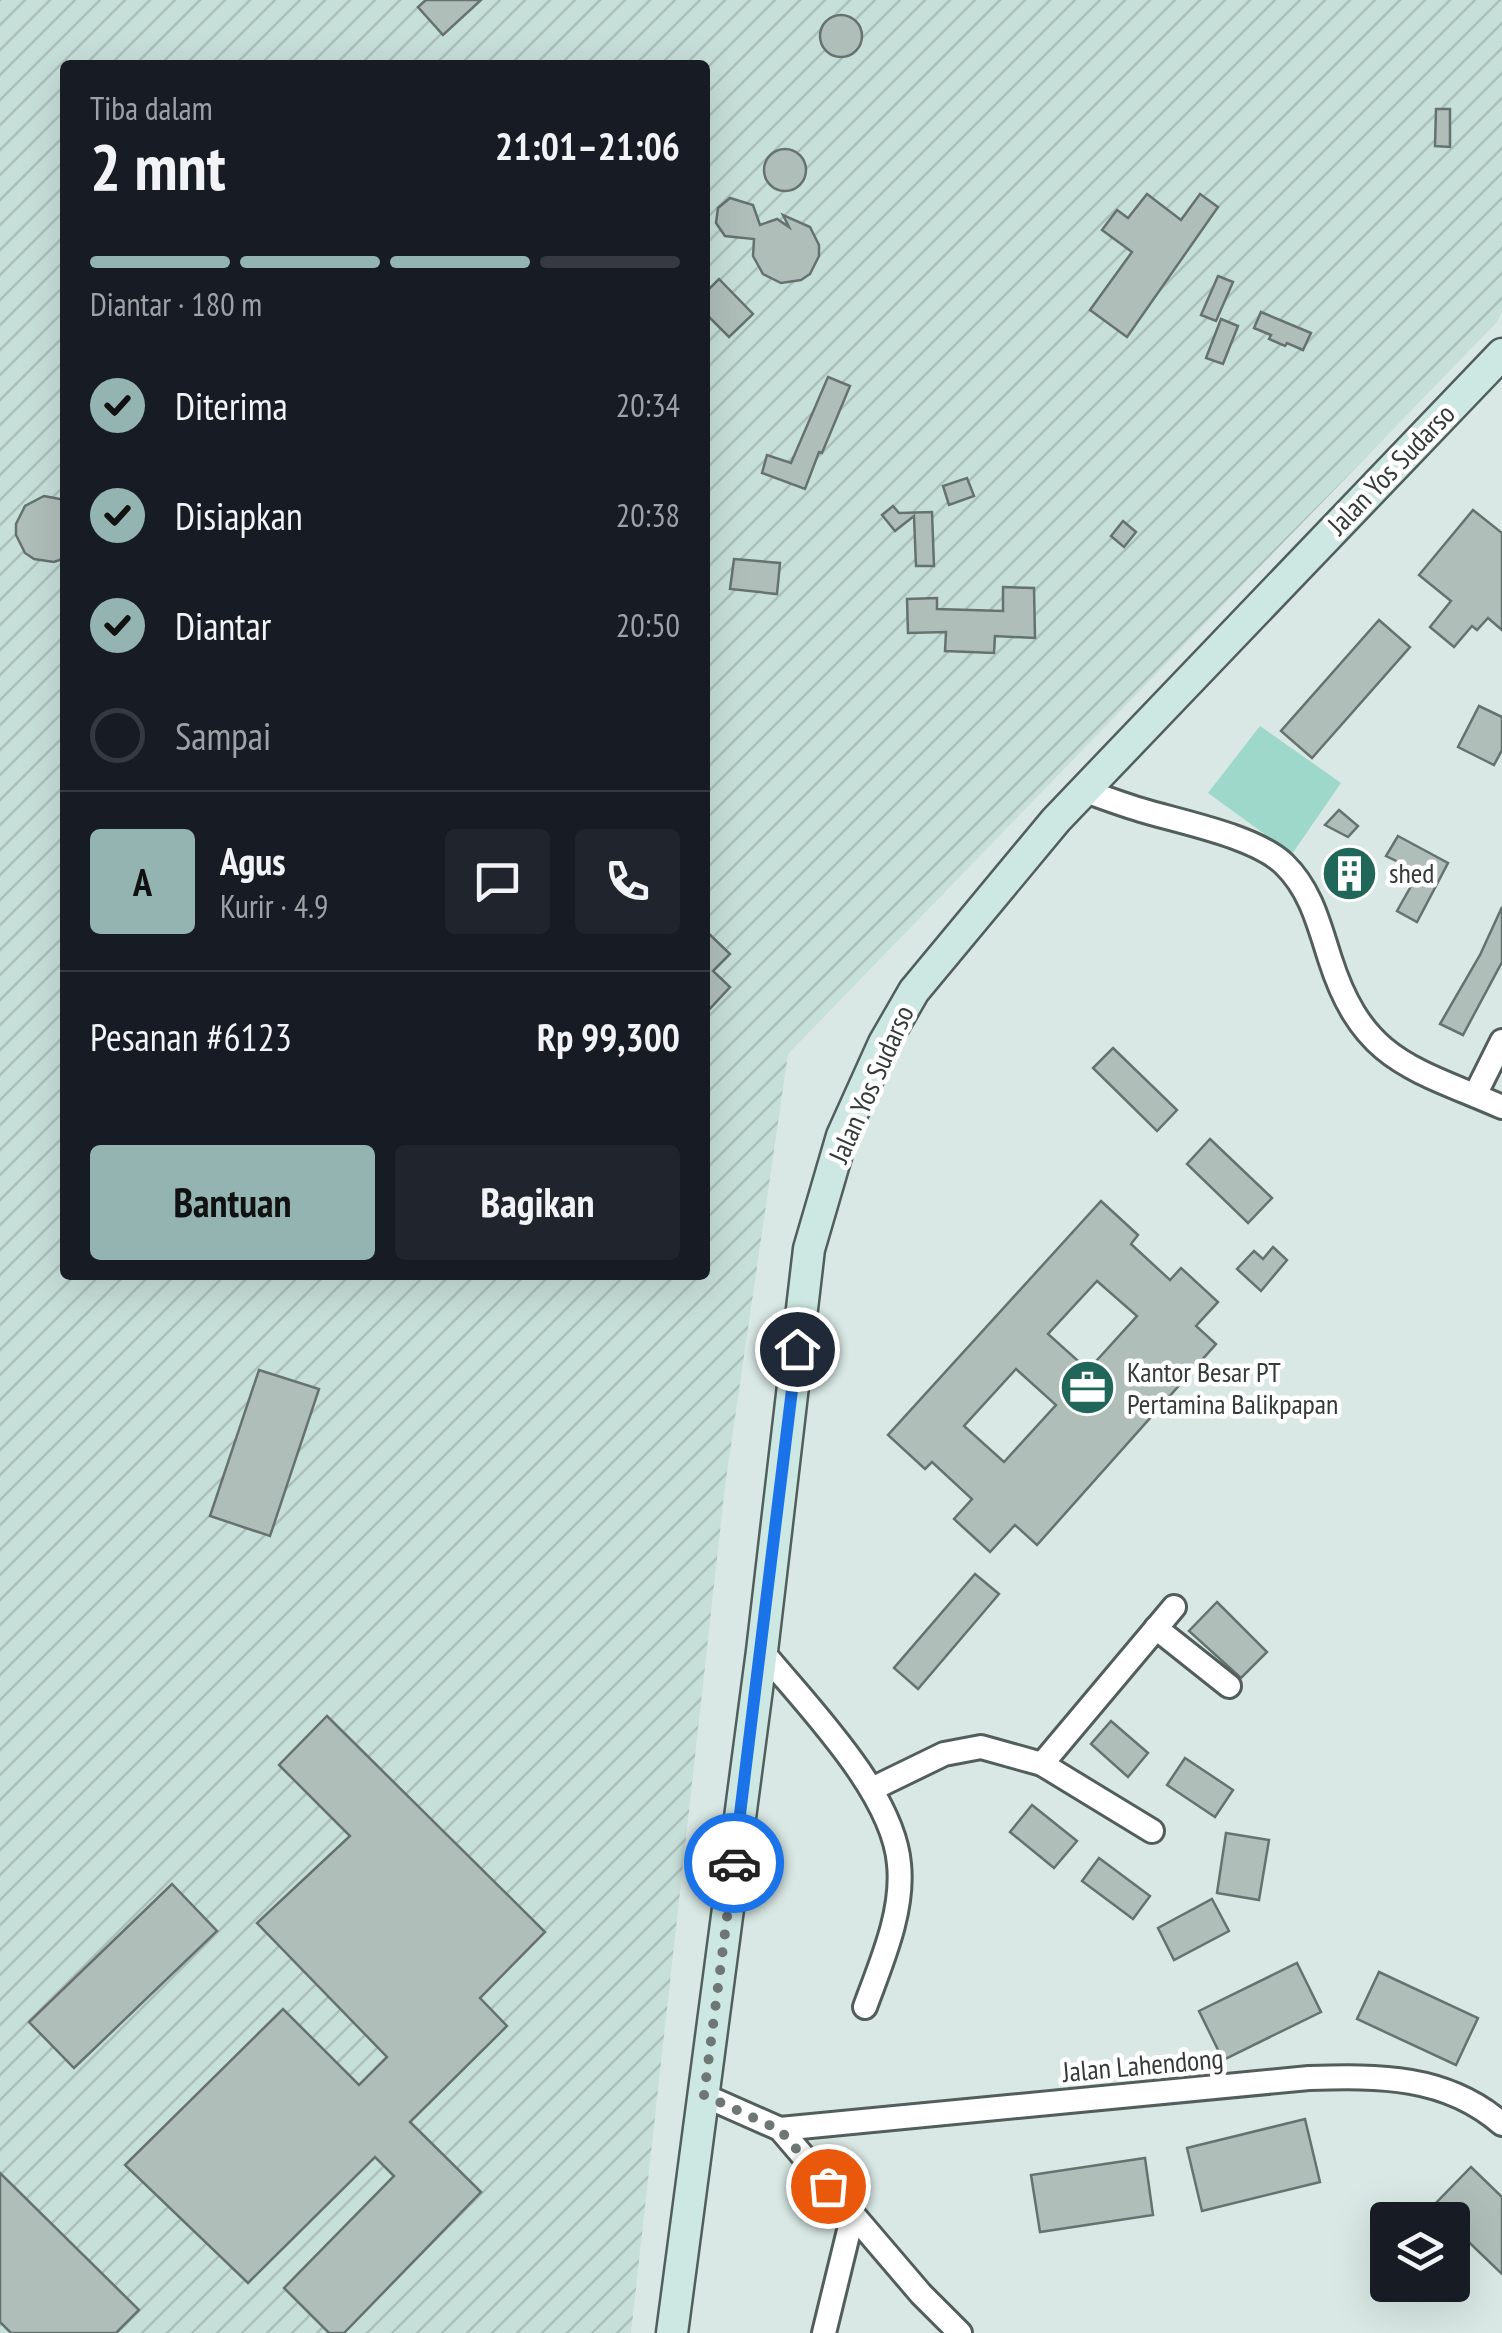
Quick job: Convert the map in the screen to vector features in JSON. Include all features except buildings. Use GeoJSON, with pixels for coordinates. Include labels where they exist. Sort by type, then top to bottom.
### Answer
{"type":"FeatureCollection","features":[{"type":"Feature","properties":{"kind":"main road","name":"Jalan Yos Sudarso"},"geometry":{"type":"LineString","coordinates":[[672,2333],[762,1651],[809,1249],[842,1136],[884,1043],[914,991],[1083,790],[1502,354]]}},
{"type":"Feature","properties":{"kind":"street"},"geometry":{"type":"LineString","coordinates":[[1083,790],[1207,828],[1281,860],[1305,888],[1341,991],[1361,1024],[1395,1059],[1425,1076],[1502,1106]]}},
{"type":"Feature","properties":{"kind":"street"},"geometry":{"type":"LineString","coordinates":[[1475,1095],[1502,1042]]}},
{"type":"Feature","properties":{"kind":"street"},"geometry":{"type":"LineString","coordinates":[[1042,1764],[1174,1607]]}},
{"type":"Feature","properties":{"kind":"street"},"geometry":{"type":"LineString","coordinates":[[1156,1628],[1229,1686]]}},
{"type":"Feature","properties":{"kind":"street"},"geometry":{"type":"LineString","coordinates":[[762,1651],[872,1789],[890,1829],[900,1864],[897,1898],[888,1941],[865,2007]]}},
{"type":"Feature","properties":{"kind":"street"},"geometry":{"type":"LineString","coordinates":[[872,1789],[944,1754],[981,1747],[1042,1764],[1152,1831]]}},
{"type":"Feature","properties":{"kind":"street","name":"Jalan Lahendong"},"geometry":{"type":"LineString","coordinates":[[780,2130],[1309,2078],[1372,2076],[1408,2081],[1464,2099],[1502,2124]]}},
{"type":"Feature","properties":{"kind":"street"},"geometry":{"type":"LineString","coordinates":[[704,2095],[780,2130],[960,2333]]}},
{"type":"Feature","properties":{"kind":"street"},"geometry":{"type":"LineString","coordinates":[[824,2333],[853,2214]]}},
{"type":"Feature","properties":{"kind":"shaded area"},"geometry":{"type":"Polygon","coordinates":[[[0,0],[1502,0],[1502,312],[1497,322],[788,1054],[725,1486],[631,2333],[0,2333],[0,0]]]}},
{"type":"Feature","properties":{"kind":"green space"},"geometry":{"type":"Polygon","coordinates":[[[1260,726],[1341,783],[1292,854],[1208,793],[1260,726]]]}},
{"type":"Feature","properties":{"kind":"way so far"},"geometry":{"type":"LineString","coordinates":[[734,1863],[704,2095],[780,2130],[828,2186]]}},
{"type":"Feature","properties":{"kind":"place","name":"shed"},"geometry":{"type":"Point","coordinates":[1350,873]}},
{"type":"Feature","properties":{"kind":"place","name":"Kantor Besar PT Pertamina Balikpapan"},"geometry":{"type":"Point","coordinates":[1088,1388]}},
{"type":"Feature","properties":{"kind":"route"},"geometry":{"type":"LineString","coordinates":[[734,1863],[797,1349]]}}]}
